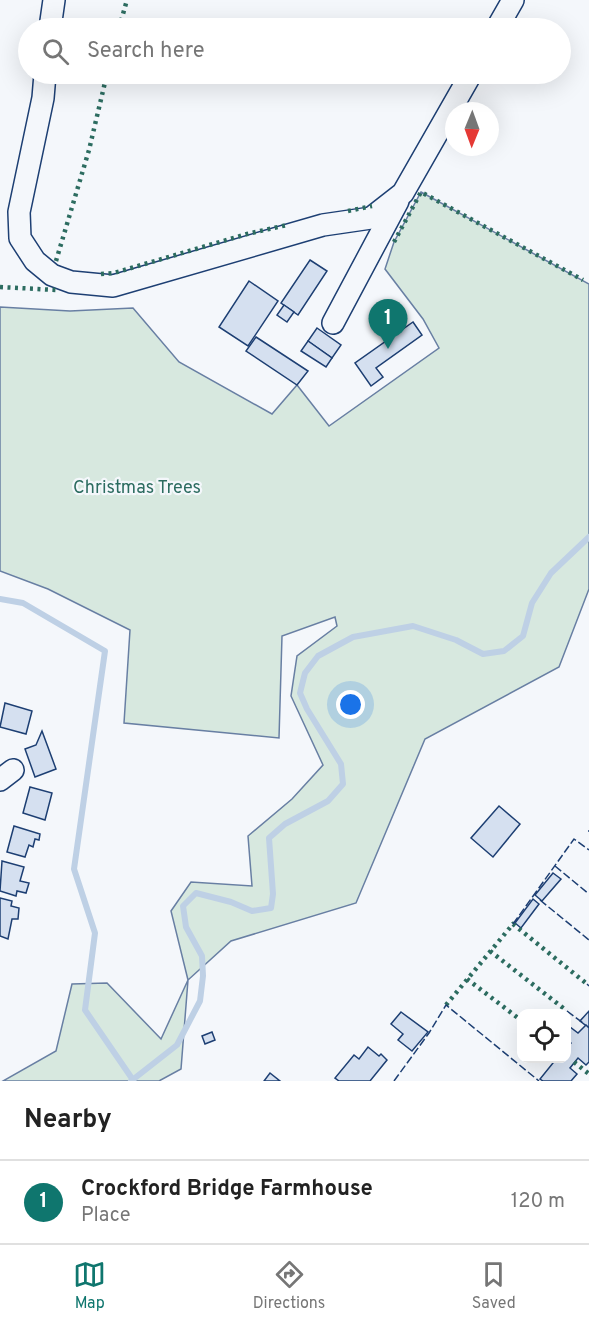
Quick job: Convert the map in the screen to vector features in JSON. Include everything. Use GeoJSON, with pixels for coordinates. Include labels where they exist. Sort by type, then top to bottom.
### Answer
{"type":"FeatureCollection","features":[{"type":"Feature","properties":{"kind":"lane"},"geometry":{"type":"LineString","coordinates":[[51,18],[54,0]]}},
{"type":"Feature","properties":{"kind":"lane"},"geometry":{"type":"LineString","coordinates":[[503,18],[513,0]]}},
{"type":"Feature","properties":{"kind":"lane"},"geometry":{"type":"LineString","coordinates":[[44,84],[18,212],[20,238],[35,261],[52,276],[64,280],[113,286],[323,225],[371,218],[403,193]]}},
{"type":"Feature","properties":{"kind":"lane"},"geometry":{"type":"LineString","coordinates":[[333,323],[465,84]]}},
{"type":"Feature","properties":{"kind":"green space","name":"Christmas Trees"},"geometry":{"type":"Polygon","coordinates":[[[421,192],[589,284],[589,589],[559,667],[425,739],[356,903],[231,941],[188,980],[171,911],[191,882],[252,886],[248,836],[292,799],[323,765],[291,696],[297,656],[337,626],[335,617],[282,636],[279,738],[124,723],[130,630],[48,589],[0,571],[0,307],[70,311],[133,308],[179,362],[272,414],[297,385],[329,426],[439,348],[423,319],[385,269],[394,242],[421,192]]]}},
{"type":"Feature","properties":{"kind":"green space"},"geometry":{"type":"Polygon","coordinates":[[[188,980],[181,1069],[159,1081],[3,1081],[56,1051],[72,984],[107,983],[161,1039],[188,980]]]}},
{"type":"Feature","properties":{"kind":"building"},"geometry":{"type":"Polygon","coordinates":[[[310,260],[327,271],[298,315],[281,303],[310,260]]]}},
{"type":"Feature","properties":{"kind":"building"},"geometry":{"type":"Polygon","coordinates":[[[249,281],[278,301],[248,346],[219,327],[249,281]]]}},
{"type":"Feature","properties":{"kind":"building"},"geometry":{"type":"Polygon","coordinates":[[[284,305],[294,312],[287,322],[277,315],[284,305]]]}},
{"type":"Feature","properties":{"kind":"building"},"geometry":{"type":"Polygon","coordinates":[[[413,322],[422,335],[376,368],[383,377],[371,386],[355,363],[413,322]]]}},
{"type":"Feature","properties":{"kind":"building"},"geometry":{"type":"Polygon","coordinates":[[[317,328],[341,345],[332,358],[308,341],[317,328]]]}},
{"type":"Feature","properties":{"kind":"building"},"geometry":{"type":"Polygon","coordinates":[[[256,337],[308,371],[297,385],[246,351],[256,337]]]}},
{"type":"Feature","properties":{"kind":"building"},"geometry":{"type":"Polygon","coordinates":[[[308,341],[332,358],[326,367],[301,351],[308,341]]]}},
{"type":"Feature","properties":{"kind":"building"},"geometry":{"type":"Polygon","coordinates":[[[5,703],[32,711],[26,734],[0,727],[5,703]]]}},
{"type":"Feature","properties":{"kind":"building"},"geometry":{"type":"Polygon","coordinates":[[[42,731],[56,769],[35,777],[25,749],[36,745],[42,731]]]}},
{"type":"Feature","properties":{"kind":"building"},"geometry":{"type":"Polygon","coordinates":[[[30,787],[52,793],[45,820],[23,813],[30,787]]]}},
{"type":"Feature","properties":{"kind":"building"},"geometry":{"type":"Polygon","coordinates":[[[499,806],[520,824],[493,857],[471,838],[499,806]]]}},
{"type":"Feature","properties":{"kind":"building"},"geometry":{"type":"Polygon","coordinates":[[[14,826],[40,834],[39,840],[35,839],[33,847],[29,845],[25,857],[7,852],[14,826]]]}},
{"type":"Feature","properties":{"kind":"building"},"geometry":{"type":"Polygon","coordinates":[[[2,861],[24,867],[20,881],[29,883],[26,893],[17,891],[16,896],[0,891],[2,861]]]}},
{"type":"Feature","properties":{"kind":"building"},"geometry":{"type":"Polygon","coordinates":[[[553,873],[561,879],[542,901],[535,895],[553,873]]]}},
{"type":"Feature","properties":{"kind":"building"},"geometry":{"type":"Polygon","coordinates":[[[0,898],[12,901],[11,906],[19,908],[18,919],[12,919],[8,939],[0,936],[0,898]]]}},
{"type":"Feature","properties":{"kind":"building"},"geometry":{"type":"Polygon","coordinates":[[[533,899],[539,904],[521,928],[515,923],[533,899]]]}},
{"type":"Feature","properties":{"kind":"building"},"geometry":{"type":"Polygon","coordinates":[[[589,1011],[589,1028],[580,1021],[589,1011]]]}},
{"type":"Feature","properties":{"kind":"building"},"geometry":{"type":"Polygon","coordinates":[[[401,1012],[428,1032],[412,1051],[398,1040],[403,1034],[391,1024],[401,1012]]]}},
{"type":"Feature","properties":{"kind":"building"},"geometry":{"type":"Polygon","coordinates":[[[586,1025],[589,1028],[589,1062],[586,1065],[578,1058],[570,1068],[577,1074],[571,1081],[543,1081],[540,1079],[553,1063],[571,1063],[571,1028],[578,1033],[586,1025]]]}},
{"type":"Feature","properties":{"kind":"building"},"geometry":{"type":"Polygon","coordinates":[[[212,1032],[215,1040],[205,1044],[202,1036],[212,1032]]]}},
{"type":"Feature","properties":{"kind":"building"},"geometry":{"type":"Polygon","coordinates":[[[368,1047],[387,1060],[370,1081],[339,1081],[335,1078],[354,1055],[359,1059],[368,1047]]]}},
{"type":"Feature","properties":{"kind":"building"},"geometry":{"type":"Polygon","coordinates":[[[270,1073],[280,1081],[264,1081],[270,1073]]]}},
{"type":"Feature","properties":{"kind":"waterway"},"geometry":{"type":"LineString","coordinates":[[131,1081],[177,1045],[200,1001],[203,976],[202,956],[186,927],[183,906],[196,893],[231,902],[252,911],[271,908],[273,894],[269,838],[285,824],[328,801],[343,784],[341,764],[307,709],[300,693],[305,673],[318,656],[353,637],[413,626],[456,640],[483,654],[504,651],[523,636],[532,603],[551,573],[589,537]]}},
{"type":"Feature","properties":{"kind":"waterway"},"geometry":{"type":"LineString","coordinates":[[0,599],[23,603],[105,651],[74,869],[95,933],[85,1010],[133,1080]]}},
{"type":"Feature","properties":{"kind":"hedge"},"geometry":{"type":"LineString","coordinates":[[122,18],[127,0]]}},
{"type":"Feature","properties":{"kind":"hedge"},"geometry":{"type":"LineString","coordinates":[[56,261],[89,150],[105,84]]}},
{"type":"Feature","properties":{"kind":"hedge"},"geometry":{"type":"LineString","coordinates":[[394,242],[421,192],[583,280]]}},
{"type":"Feature","properties":{"kind":"hedge"},"geometry":{"type":"LineString","coordinates":[[348,211],[372,206]]}},
{"type":"Feature","properties":{"kind":"hedge"},"geometry":{"type":"LineString","coordinates":[[101,274],[114,273],[247,234],[287,225]]}},
{"type":"Feature","properties":{"kind":"hedge"},"geometry":{"type":"LineString","coordinates":[[0,287],[56,290]]}},
{"type":"Feature","properties":{"kind":"hedge"},"geometry":{"type":"LineString","coordinates":[[446,1005],[513,924],[587,984]]}},
{"type":"Feature","properties":{"kind":"hedge"},"geometry":{"type":"LineString","coordinates":[[490,951],[564,1009]]}},
{"type":"Feature","properties":{"kind":"hedge"},"geometry":{"type":"LineString","coordinates":[[467,979],[517,1017]]}},
{"type":"Feature","properties":{"kind":"hedge"},"geometry":{"type":"LineString","coordinates":[[574,1062],[589,1074]]}},
{"type":"Feature","properties":{"kind":"fence"},"geometry":{"type":"LineString","coordinates":[[513,924],[574,839],[589,850]]}},
{"type":"Feature","properties":{"kind":"fence"},"geometry":{"type":"LineString","coordinates":[[555,866],[589,894]]}},
{"type":"Feature","properties":{"kind":"fence"},"geometry":{"type":"LineString","coordinates":[[540,900],[589,940]]}},
{"type":"Feature","properties":{"kind":"fence"},"geometry":{"type":"LineString","coordinates":[[394,1081],[446,1005],[539,1081]]}},
{"type":"Feature","properties":{"kind":"fence"},"geometry":{"type":"LineString","coordinates":[[571,1014],[583,1023]]}},
{"type":"Feature","properties":{"kind":"place","name":"Crockford Bridge Farmhouse"},"geometry":{"type":"Point","coordinates":[388,349]}}]}
